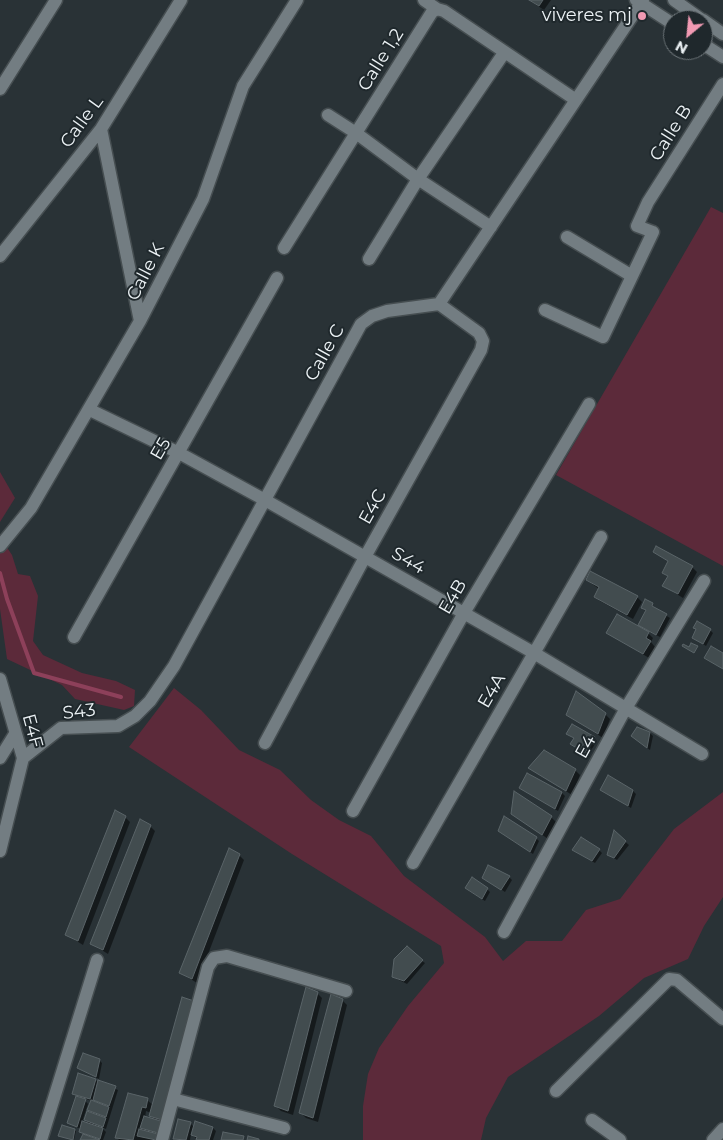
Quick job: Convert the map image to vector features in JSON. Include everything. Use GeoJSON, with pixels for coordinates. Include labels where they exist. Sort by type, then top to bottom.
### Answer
{"type":"FeatureCollection","features":[{"type":"Feature","properties":{"kind":"street"},"geometry":{"type":"LineString","coordinates":[[0,89],[56,0]]}},
{"type":"Feature","properties":{"kind":"street","name":"Calle L"},"geometry":{"type":"LineString","coordinates":[[0,256],[101,129],[181,0]]}},
{"type":"Feature","properties":{"kind":"street","name":"Calle K"},"geometry":{"type":"LineString","coordinates":[[0,546],[31,508],[90,410],[140,321],[203,199],[243,86],[297,0]]}},
{"type":"Feature","properties":{"kind":"street"},"geometry":{"type":"LineString","coordinates":[[424,0],[437,9],[444,11],[576,100]]}},
{"type":"Feature","properties":{"kind":"street"},"geometry":{"type":"LineString","coordinates":[[674,0],[688,10]]}},
{"type":"Feature","properties":{"kind":"street"},"geometry":{"type":"LineString","coordinates":[[439,304],[640,1],[663,17]]}},
{"type":"Feature","properties":{"kind":"street","name":"Calle 1,2"},"geometry":{"type":"LineString","coordinates":[[284,248],[432,12],[437,9]]}},
{"type":"Feature","properties":{"kind":"street"},"geometry":{"type":"LineString","coordinates":[[369,259],[418,179],[504,53]]}},
{"type":"Feature","properties":{"kind":"street","name":"Calle B"},"geometry":{"type":"LineString","coordinates":[[632,276],[653,232],[637,226],[648,202],[723,84]]}},
{"type":"Feature","properties":{"kind":"street"},"geometry":{"type":"LineString","coordinates":[[328,114],[418,179],[491,227]]}},
{"type":"Feature","properties":{"kind":"street"},"geometry":{"type":"LineString","coordinates":[[101,129],[140,321]]}},
{"type":"Feature","properties":{"kind":"street"},"geometry":{"type":"LineString","coordinates":[[545,310],[603,337],[632,276],[567,237]]}},
{"type":"Feature","properties":{"kind":"street","name":"E5"},"geometry":{"type":"LineString","coordinates":[[74,636],[180,453],[277,278]]}},
{"type":"Feature","properties":{"kind":"street","name":"Calle C"},"geometry":{"type":"LineString","coordinates":[[118,726],[136,716],[150,701],[174,666],[361,324],[372,316],[387,311],[439,304]]}},
{"type":"Feature","properties":{"kind":"street","name":"E4C"},"geometry":{"type":"LineString","coordinates":[[264,743],[481,350],[483,341],[480,332],[439,304]]}},
{"type":"Feature","properties":{"kind":"street","name":"E4B"},"geometry":{"type":"LineString","coordinates":[[353,811],[464,613],[589,404]]}},
{"type":"Feature","properties":{"kind":"street","name":"S44"},"geometry":{"type":"LineString","coordinates":[[90,410],[180,453],[265,500],[464,613],[702,754]]}},
{"type":"Feature","properties":{"kind":"street","name":"E4A"},"geometry":{"type":"LineString","coordinates":[[413,862],[601,537]]}},
{"type":"Feature","properties":{"kind":"street","name":"E4"},"geometry":{"type":"LineString","coordinates":[[504,932],[626,708],[704,581]]}},
{"type":"Feature","properties":{"kind":"street","name":"E4F"},"geometry":{"type":"LineString","coordinates":[[0,679],[23,758],[0,851]]}},
{"type":"Feature","properties":{"kind":"street","name":"S43"},"geometry":{"type":"LineString","coordinates":[[23,758],[61,728],[118,726]]}},
{"type":"Feature","properties":{"kind":"street"},"geometry":{"type":"LineString","coordinates":[[0,758],[15,734]]}},
{"type":"Feature","properties":{"kind":"street"},"geometry":{"type":"LineString","coordinates":[[162,1140],[208,967],[214,958],[227,956],[346,991]]}},
{"type":"Feature","properties":{"kind":"street"},"geometry":{"type":"LineString","coordinates":[[41,1140],[97,960]]}},
{"type":"Feature","properties":{"kind":"street"},"geometry":{"type":"LineString","coordinates":[[556,1091],[669,978],[678,980],[723,1019]]}},
{"type":"Feature","properties":{"kind":"street"},"geometry":{"type":"LineString","coordinates":[[173,1099],[284,1128]]}},
{"type":"Feature","properties":{"kind":"street"},"geometry":{"type":"LineString","coordinates":[[592,1120],[620,1140]]}},
{"type":"Feature","properties":{"kind":"street"},"geometry":{"type":"LineString","coordinates":[[713,1140],[723,1129]]}},
{"type":"Feature","properties":{"kind":"shaded area"},"geometry":{"type":"Polygon","coordinates":[[[711,207],[723,213],[723,566],[556,475],[711,207]]]}},
{"type":"Feature","properties":{"kind":"shaded area"},"geometry":{"type":"Polygon","coordinates":[[[0,472],[15,498],[0,522],[0,472]]]}},
{"type":"Feature","properties":{"kind":"shaded area"},"geometry":{"type":"Polygon","coordinates":[[[0,537],[12,555],[18,574],[30,576],[38,596],[33,641],[43,655],[82,673],[116,681],[135,690],[134,706],[124,710],[75,699],[62,685],[7,659],[0,609],[0,537]]]}},
{"type":"Feature","properties":{"kind":"shaded area"},"geometry":{"type":"Polygon","coordinates":[[[174,688],[201,710],[239,750],[280,770],[311,800],[339,820],[371,836],[404,876],[485,937],[503,961],[526,941],[562,941],[586,910],[620,899],[674,829],[723,792],[723,897],[704,926],[688,959],[644,978],[599,1016],[508,1077],[486,1118],[481,1140],[363,1140],[363,1106],[368,1074],[379,1048],[408,1006],[444,963],[441,946],[292,854],[129,747],[174,688]]]}},
{"type":"Feature","properties":{"kind":"building"},"geometry":{"type":"Polygon","coordinates":[[[529,0],[543,0],[539,6],[529,0]]]}},
{"type":"Feature","properties":{"kind":"building"},"geometry":{"type":"Polygon","coordinates":[[[656,546],[693,566],[678,594],[662,586],[668,576],[662,573],[668,561],[653,552],[656,546]]]}},
{"type":"Feature","properties":{"kind":"building"},"geometry":{"type":"Polygon","coordinates":[[[590,571],[638,596],[627,615],[594,597],[599,587],[586,580],[590,571]]]}},
{"type":"Feature","properties":{"kind":"building"},"geometry":{"type":"Polygon","coordinates":[[[645,599],[653,603],[652,606],[667,614],[656,635],[638,625],[646,610],[641,608],[645,599]]]}},
{"type":"Feature","properties":{"kind":"building"},"geometry":{"type":"Polygon","coordinates":[[[617,614],[649,632],[646,638],[651,641],[643,654],[606,633],[617,614]]]}},
{"type":"Feature","properties":{"kind":"building"},"geometry":{"type":"Polygon","coordinates":[[[697,621],[711,629],[703,644],[692,638],[696,629],[693,628],[697,621]]]}},
{"type":"Feature","properties":{"kind":"building"},"geometry":{"type":"Polygon","coordinates":[[[691,643],[698,646],[694,653],[682,646],[683,644],[689,647],[691,643]]]}},
{"type":"Feature","properties":{"kind":"building"},"geometry":{"type":"Polygon","coordinates":[[[711,646],[723,653],[723,669],[704,658],[711,646]]]}},
{"type":"Feature","properties":{"kind":"building"},"geometry":{"type":"Polygon","coordinates":[[[576,691],[606,713],[598,734],[566,715],[576,691]]]}},
{"type":"Feature","properties":{"kind":"building"},"geometry":{"type":"Polygon","coordinates":[[[572,724],[595,737],[585,753],[570,744],[574,738],[566,734],[572,724]]]}},
{"type":"Feature","properties":{"kind":"building"},"geometry":{"type":"Polygon","coordinates":[[[637,727],[650,732],[647,748],[631,736],[637,727]]]}},
{"type":"Feature","properties":{"kind":"building"},"geometry":{"type":"Polygon","coordinates":[[[544,750],[576,769],[566,791],[528,768],[544,750]]]}},
{"type":"Feature","properties":{"kind":"building"},"geometry":{"type":"Polygon","coordinates":[[[527,773],[562,792],[555,809],[519,788],[527,773]]]}},
{"type":"Feature","properties":{"kind":"building"},"geometry":{"type":"Polygon","coordinates":[[[608,775],[633,790],[628,806],[600,790],[608,775]]]}},
{"type":"Feature","properties":{"kind":"building"},"geometry":{"type":"Polygon","coordinates":[[[514,791],[552,816],[542,835],[511,814],[514,791]]]}},
{"type":"Feature","properties":{"kind":"building"},"geometry":{"type":"Polygon","coordinates":[[[115,810],[126,816],[78,941],[65,935],[115,810]]]}},
{"type":"Feature","properties":{"kind":"building"},"geometry":{"type":"Polygon","coordinates":[[[504,816],[537,837],[530,852],[498,831],[504,816]]]}},
{"type":"Feature","properties":{"kind":"building"},"geometry":{"type":"Polygon","coordinates":[[[140,819],[151,825],[103,950],[90,944],[140,819]]]}},
{"type":"Feature","properties":{"kind":"building"},"geometry":{"type":"Polygon","coordinates":[[[614,830],[626,841],[614,858],[607,855],[614,830]]]}},
{"type":"Feature","properties":{"kind":"building"},"geometry":{"type":"Polygon","coordinates":[[[581,837],[600,849],[592,861],[572,850],[581,837]]]}},
{"type":"Feature","properties":{"kind":"building"},"geometry":{"type":"Polygon","coordinates":[[[229,848],[240,854],[192,979],[179,973],[229,848]]]}},
{"type":"Feature","properties":{"kind":"building"},"geometry":{"type":"Polygon","coordinates":[[[488,865],[510,876],[501,890],[482,878],[488,865]]]}},
{"type":"Feature","properties":{"kind":"building"},"geometry":{"type":"Polygon","coordinates":[[[472,877],[488,888],[482,899],[465,888],[472,877]]]}},
{"type":"Feature","properties":{"kind":"building"},"geometry":{"type":"Polygon","coordinates":[[[407,946],[423,960],[404,981],[392,977],[394,959],[407,946]]]}},
{"type":"Feature","properties":{"kind":"building"},"geometry":{"type":"Polygon","coordinates":[[[306,987],[318,992],[288,1111],[274,1106],[306,987]]]}},
{"type":"Feature","properties":{"kind":"building"},"geometry":{"type":"Polygon","coordinates":[[[331,994],[343,999],[313,1118],[299,1113],[331,994]]]}},
{"type":"Feature","properties":{"kind":"building"},"geometry":{"type":"Polygon","coordinates":[[[182,997],[194,1001],[162,1120],[149,1116],[182,997]]]}},
{"type":"Feature","properties":{"kind":"building"},"geometry":{"type":"Polygon","coordinates":[[[83,1053],[100,1059],[96,1077],[77,1068],[83,1053]]]}},
{"type":"Feature","properties":{"kind":"building"},"geometry":{"type":"Polygon","coordinates":[[[78,1073],[96,1079],[90,1099],[72,1094],[78,1073]]]}},
{"type":"Feature","properties":{"kind":"building"},"geometry":{"type":"Polygon","coordinates":[[[98,1080],[116,1086],[109,1106],[93,1100],[98,1080]]]}},
{"type":"Feature","properties":{"kind":"building"},"geometry":{"type":"Polygon","coordinates":[[[128,1093],[148,1098],[146,1108],[142,1107],[133,1140],[115,1138],[128,1093]]]}},
{"type":"Feature","properties":{"kind":"building"},"geometry":{"type":"Polygon","coordinates":[[[76,1096],[86,1099],[77,1127],[67,1123],[76,1096]]]}},
{"type":"Feature","properties":{"kind":"building"},"geometry":{"type":"Polygon","coordinates":[[[91,1100],[109,1107],[106,1117],[87,1110],[91,1100]]]}},
{"type":"Feature","properties":{"kind":"building"},"geometry":{"type":"Polygon","coordinates":[[[87,1111],[106,1118],[103,1127],[84,1120],[87,1111]]]}},
{"type":"Feature","properties":{"kind":"building"},"geometry":{"type":"Polygon","coordinates":[[[144,1116],[161,1121],[158,1133],[140,1128],[144,1116]]]}},
{"type":"Feature","properties":{"kind":"building"},"geometry":{"type":"Polygon","coordinates":[[[178,1119],[191,1122],[186,1140],[173,1139],[178,1119]]]}},
{"type":"Feature","properties":{"kind":"building"},"geometry":{"type":"Polygon","coordinates":[[[82,1121],[103,1128],[100,1139],[79,1132],[82,1121]]]}},
{"type":"Feature","properties":{"kind":"building"},"geometry":{"type":"Polygon","coordinates":[[[195,1121],[213,1127],[209,1140],[196,1140],[197,1137],[191,1135],[195,1121]]]}},
{"type":"Feature","properties":{"kind":"building"},"geometry":{"type":"Polygon","coordinates":[[[62,1125],[75,1129],[73,1140],[58,1136],[62,1125]]]}},
{"type":"Feature","properties":{"kind":"building"},"geometry":{"type":"Polygon","coordinates":[[[139,1129],[158,1134],[156,1140],[137,1136],[139,1129]]]}},
{"type":"Feature","properties":{"kind":"building"},"geometry":{"type":"Polygon","coordinates":[[[223,1132],[244,1136],[243,1140],[221,1140],[223,1132]]]}},
{"type":"Feature","properties":{"kind":"building"},"geometry":{"type":"Polygon","coordinates":[[[83,1134],[100,1140],[80,1140],[83,1134]]]}},
{"type":"Feature","properties":{"kind":"building"},"geometry":{"type":"Polygon","coordinates":[[[248,1136],[259,1139],[259,1140],[247,1140],[248,1136]]]}},
{"type":"Feature","properties":{"kind":"waterway"},"geometry":{"type":"LineString","coordinates":[[0,573],[7,599],[34,673],[121,697]]}},
{"type":"Feature","properties":{"kind":"place","name":"viveres mj"},"geometry":{"type":"Point","coordinates":[642,16]}}]}
